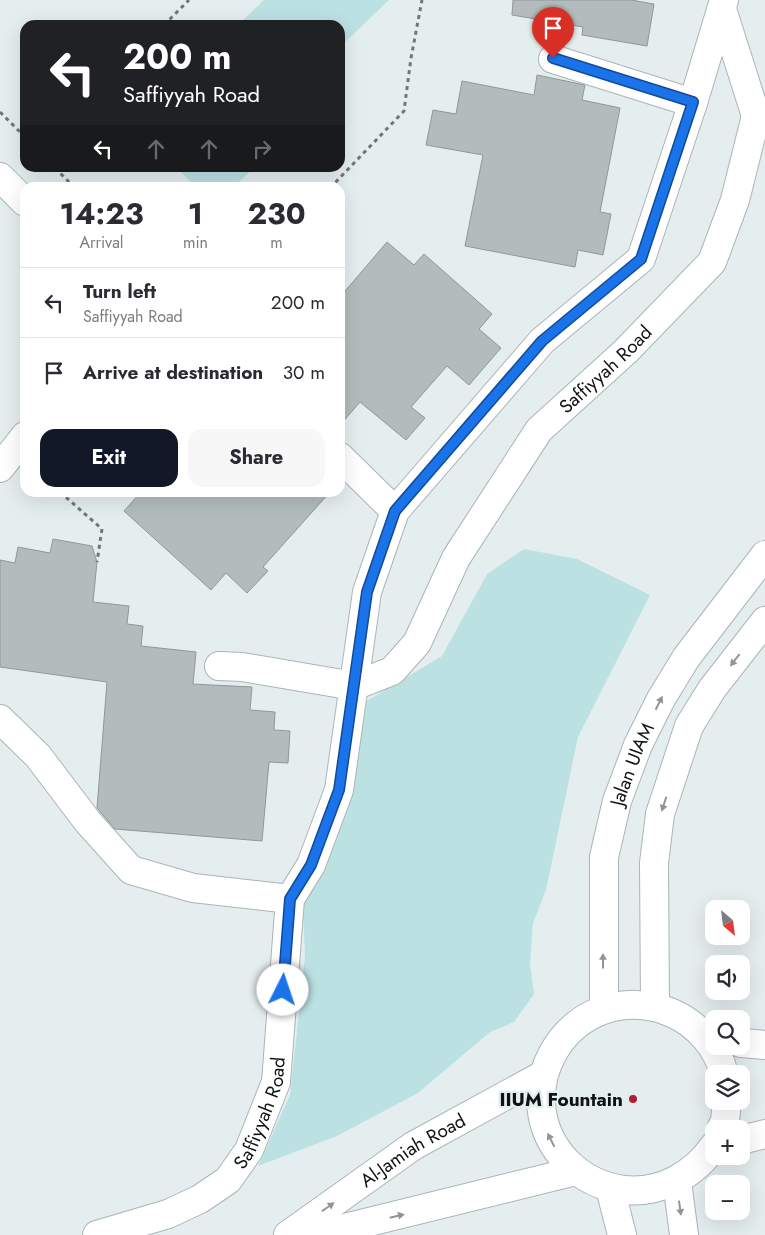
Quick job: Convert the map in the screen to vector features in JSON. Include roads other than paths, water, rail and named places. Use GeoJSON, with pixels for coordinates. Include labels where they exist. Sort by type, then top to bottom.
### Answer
{"type":"FeatureCollection","features":[{"type":"Feature","properties":{"kind":"street","name":"Saffiyyah Road"},"geometry":{"type":"LineString","coordinates":[[97,1235],[168,1214],[200,1199],[228,1180],[249,1150],[276,1082],[290,899],[311,865],[339,790],[367,592],[395,511],[542,341],[641,259],[723,5]]}},
{"type":"Feature","properties":{"kind":"street","name":"Saffiyyah Road"},"geometry":{"type":"LineString","coordinates":[[354,686],[392,671],[417,643],[456,558],[539,430],[626,351],[712,262],[735,200],[756,116],[723,5]]}},
{"type":"Feature","properties":{"kind":"street"},"geometry":{"type":"LineString","coordinates":[[553,58],[693,102]]}},
{"type":"Feature","properties":{"kind":"street"},"geometry":{"type":"LineString","coordinates":[[0,177],[20,197]]}},
{"type":"Feature","properties":{"kind":"street"},"geometry":{"type":"LineString","coordinates":[[0,468],[20,442]]}},
{"type":"Feature","properties":{"kind":"street"},"geometry":{"type":"LineString","coordinates":[[345,462],[395,511]]}},
{"type":"Feature","properties":{"kind":"street","name":"Jalan UIAM"},"geometry":{"type":"LineString","coordinates":[[604,1009],[604,857],[617,800],[638,745],[661,699],[686,658],[765,555]]}},
{"type":"Feature","properties":{"kind":"street","name":"Jalan UIAM"},"geometry":{"type":"LineString","coordinates":[[655,1007],[654,863],[660,814],[689,726],[712,689],[765,621]]}},
{"type":"Feature","properties":{"kind":"street"},"geometry":{"type":"LineString","coordinates":[[219,666],[242,667],[354,686]]}},
{"type":"Feature","properties":{"kind":"street"},"geometry":{"type":"LineString","coordinates":[[0,719],[38,756],[88,822],[131,870],[194,888],[290,899]]}},
{"type":"Feature","properties":{"kind":"street"},"geometry":{"type":"LineString","coordinates":[[705,1035],[685,1019],[655,1007],[629,1004],[604,1009],[586,1017],[559,1042],[543,1075],[540,1102],[545,1128],[557,1152],[576,1171],[592,1181],[610,1188],[633,1191],[655,1188],[677,1181],[697,1166],[705,1157]]}},
{"type":"Feature","properties":{"kind":"street"},"geometry":{"type":"LineString","coordinates":[[750,1044],[765,1045]]}},
{"type":"Feature","properties":{"kind":"street","name":"Al-Jamiah Road"},"geometry":{"type":"LineString","coordinates":[[288,1235],[413,1146],[543,1075]]}},
{"type":"Feature","properties":{"kind":"street"},"geometry":{"type":"LineString","coordinates":[[750,1138],[765,1134]]}},
{"type":"Feature","properties":{"kind":"street"},"geometry":{"type":"LineString","coordinates":[[316,1235],[576,1171]]}},
{"type":"Feature","properties":{"kind":"street"},"geometry":{"type":"LineString","coordinates":[[677,1181],[684,1235]]}},
{"type":"Feature","properties":{"kind":"street"},"geometry":{"type":"LineString","coordinates":[[610,1188],[622,1235]]}},
{"type":"Feature","properties":{"kind":"place","name":"IIUM Fountain"},"geometry":{"type":"Point","coordinates":[633,1099]}}]}
